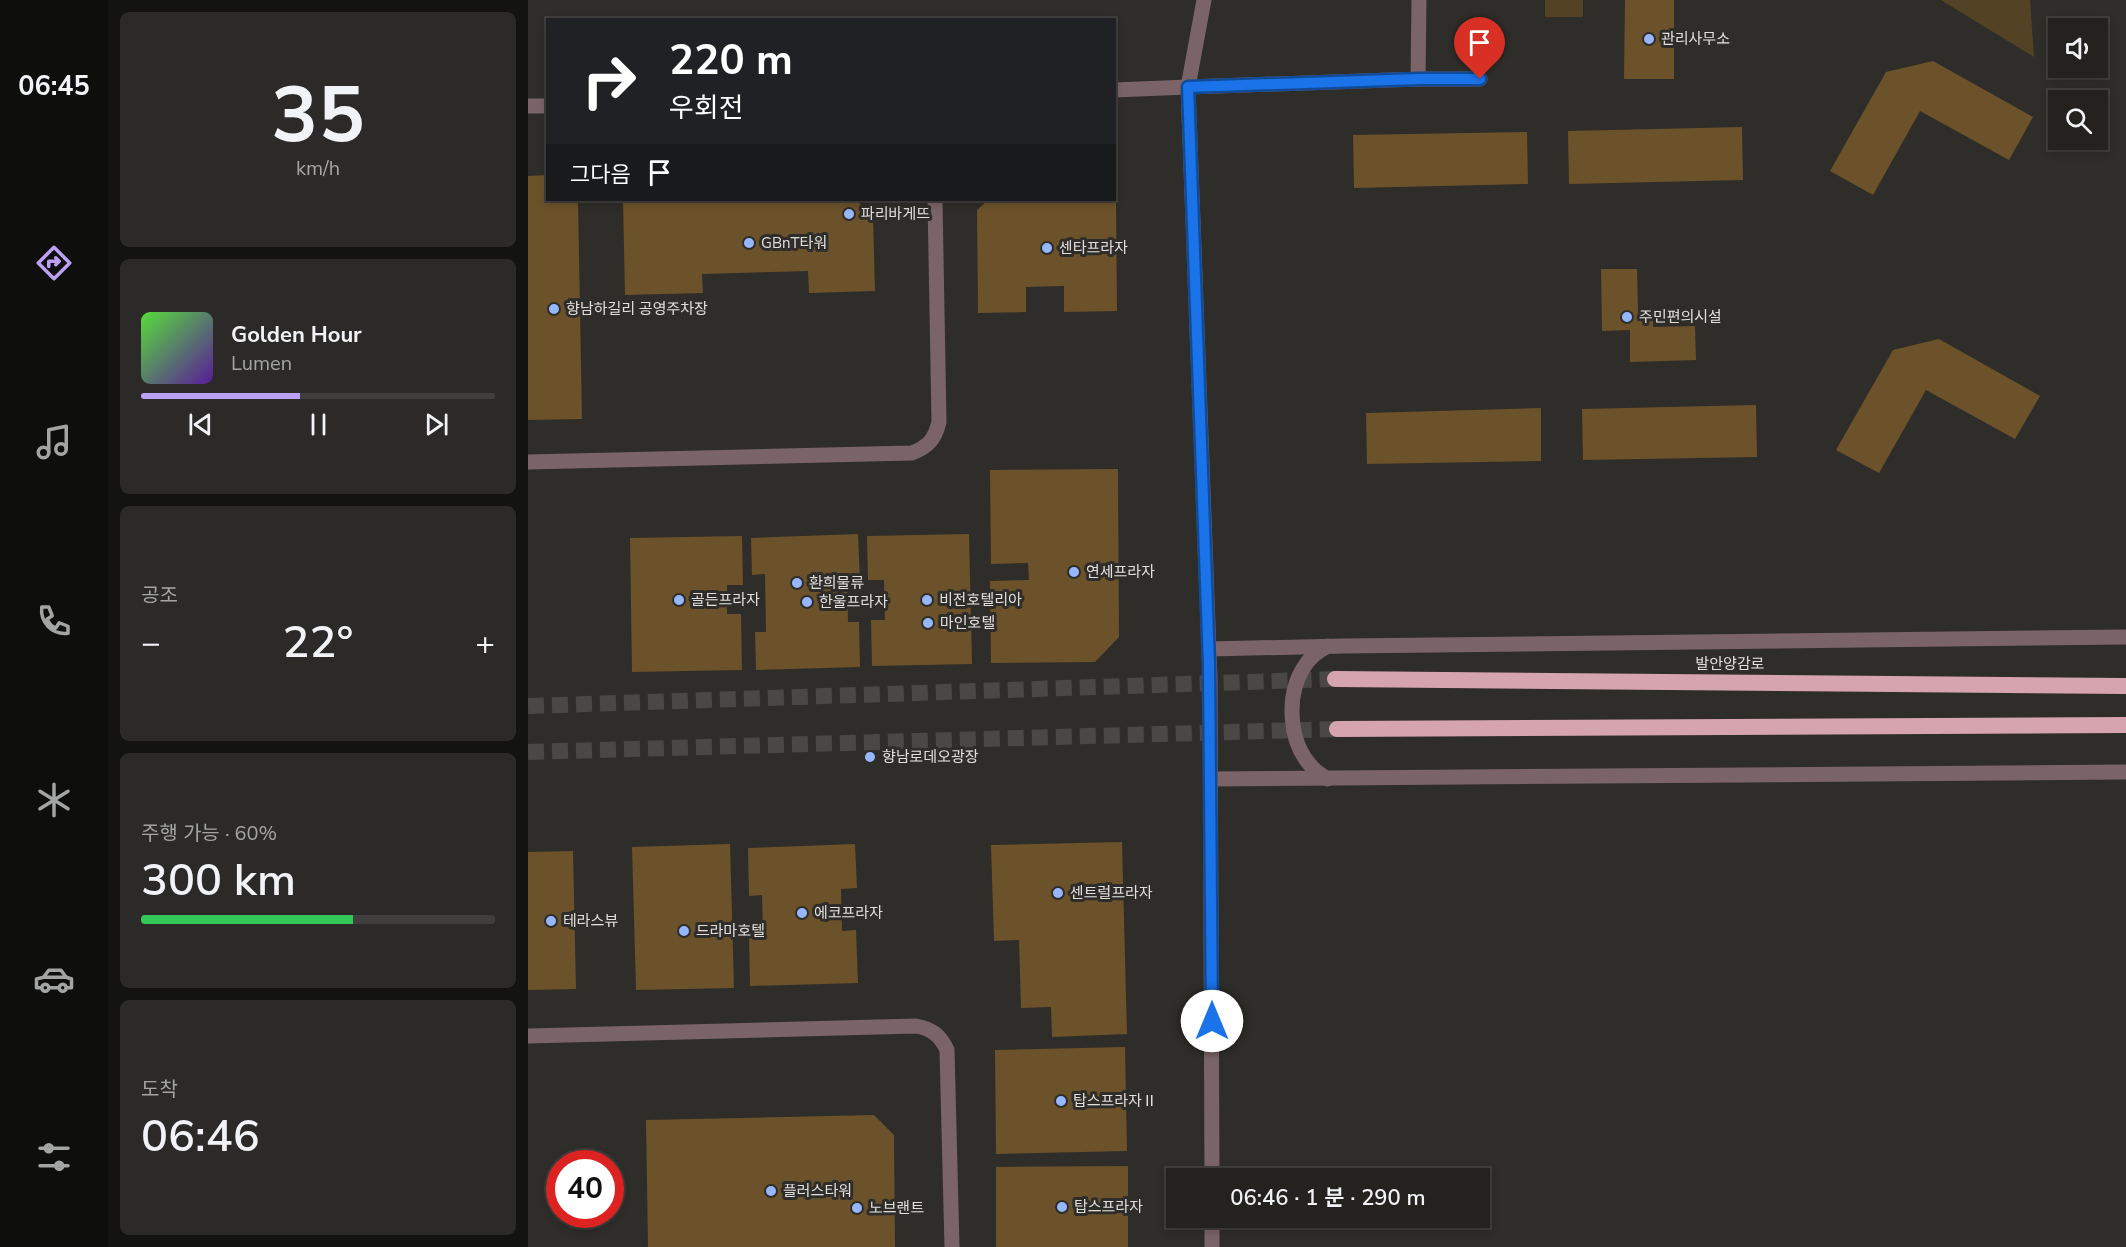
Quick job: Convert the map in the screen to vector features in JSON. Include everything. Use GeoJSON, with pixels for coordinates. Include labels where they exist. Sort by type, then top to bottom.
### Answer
{"type":"FeatureCollection","features":[{"type":"Feature","properties":{"kind":"highway","name":"발안양감로"},"geometry":{"type":"LineString","coordinates":[[1335,679],[2126,686]]}},
{"type":"Feature","properties":{"kind":"highway"},"geometry":{"type":"LineString","coordinates":[[1337,729],[2126,725]]}},
{"type":"Feature","properties":{"kind":"street"},"geometry":{"type":"LineString","coordinates":[[1204,0],[1188,87],[1209,650],[1212,1168]]}},
{"type":"Feature","properties":{"kind":"street"},"geometry":{"type":"LineString","coordinates":[[1418,79],[1419,0]]}},
{"type":"Feature","properties":{"kind":"street"},"geometry":{"type":"LineString","coordinates":[[1116,90],[1418,79],[1480,79]]}},
{"type":"Feature","properties":{"kind":"street"},"geometry":{"type":"LineString","coordinates":[[528,106],[546,106]]}},
{"type":"Feature","properties":{"kind":"street"},"geometry":{"type":"LineString","coordinates":[[528,462],[912,453],[922,449],[937,433],[939,422],[935,201]]}},
{"type":"Feature","properties":{"kind":"street"},"geometry":{"type":"LineString","coordinates":[[1209,650],[1328,646],[2126,637]]}},
{"type":"Feature","properties":{"kind":"street"},"geometry":{"type":"LineString","coordinates":[[1326,779],[1311,767],[1301,751],[1294,730],[1291,709],[1295,687],[1303,667],[1314,654],[1328,646]]}},
{"type":"Feature","properties":{"kind":"street"},"geometry":{"type":"LineString","coordinates":[[1211,780],[2126,772]]}},
{"type":"Feature","properties":{"kind":"street"},"geometry":{"type":"LineString","coordinates":[[528,1036],[916,1026],[926,1028],[936,1033],[947,1050],[952,1247]]}},
{"type":"Feature","properties":{"kind":"street"},"geometry":{"type":"LineString","coordinates":[[1212,1228],[1212,1247]]}},
{"type":"Feature","properties":{"kind":"shaded area"},"geometry":{"type":"Polygon","coordinates":[[[1545,0],[1583,0],[1583,17],[1545,17],[1545,0]]]}},
{"type":"Feature","properties":{"kind":"shaded area"},"geometry":{"type":"Polygon","coordinates":[[[1941,0],[2030,0],[2034,57],[1941,0]]]}},
{"type":"Feature","properties":{"kind":"building","name":"관리사무소"},"geometry":{"type":"Polygon","coordinates":[[[1625,0],[1674,0],[1674,79],[1624,79],[1625,0]]]}},
{"type":"Feature","properties":{"kind":"building"},"geometry":{"type":"Polygon","coordinates":[[[1933,61],[2033,117],[2009,160],[1920,111],[1873,195],[1830,171],[1886,72],[1933,61]]]}},
{"type":"Feature","properties":{"kind":"building"},"geometry":{"type":"Polygon","coordinates":[[[1742,127],[1743,180],[1569,184],[1568,131],[1742,127]]]}},
{"type":"Feature","properties":{"kind":"building"},"geometry":{"type":"Polygon","coordinates":[[[1527,132],[1528,184],[1354,188],[1353,135],[1527,132]]]}},
{"type":"Feature","properties":{"kind":"building","name":"향남하길리 공영주차장"},"geometry":{"type":"Polygon","coordinates":[[[546,175],[546,201],[578,201],[582,419],[528,420],[528,176],[546,175]]]}},
{"type":"Feature","properties":{"kind":"building","name":"GBnT타워"},"geometry":{"type":"Polygon","coordinates":[[[623,201],[857,201],[873,216],[875,291],[809,293],[808,271],[702,274],[703,293],[625,295],[623,201]]]}},
{"type":"Feature","properties":{"kind":"building","name":"센타프라자"},"geometry":{"type":"Polygon","coordinates":[[[987,201],[1113,201],[1116,203],[1117,311],[1064,312],[1064,286],[1026,287],[1026,312],[978,313],[977,210],[987,201]]]}},
{"type":"Feature","properties":{"kind":"building","name":"주민편의시설"},"geometry":{"type":"Polygon","coordinates":[[[1601,269],[1637,269],[1638,309],[1653,309],[1653,327],[1695,326],[1696,360],[1630,362],[1630,330],[1602,331],[1601,269]]]}},
{"type":"Feature","properties":{"kind":"building"},"geometry":{"type":"Polygon","coordinates":[[[1939,339],[2040,396],[2015,439],[1926,390],[1879,473],[1836,450],[1893,350],[1939,339]]]}},
{"type":"Feature","properties":{"kind":"building"},"geometry":{"type":"Polygon","coordinates":[[[1756,405],[1757,457],[1583,460],[1582,409],[1756,405]]]}},
{"type":"Feature","properties":{"kind":"building"},"geometry":{"type":"Polygon","coordinates":[[[1541,408],[1541,461],[1367,464],[1366,413],[1541,408]]]}},
{"type":"Feature","properties":{"kind":"building","name":"연세프라자"},"geometry":{"type":"Polygon","coordinates":[[[1118,469],[1119,637],[1095,662],[991,663],[990,581],[1029,580],[1028,563],[991,564],[990,470],[1118,469]]]}},
{"type":"Feature","properties":{"kind":"building","name":"한울프라자"},"geometry":{"type":"Polygon","coordinates":[[[858,534],[860,582],[847,582],[848,622],[859,622],[860,667],[756,670],[755,632],[766,632],[765,574],[752,575],[751,538],[858,534]]]}},
{"type":"Feature","properties":{"kind":"building","name":"비전호텔리아"},"geometry":{"type":"Polygon","coordinates":[[[969,534],[972,664],[872,666],[871,620],[885,620],[884,580],[868,580],[867,536],[969,534]]]}},
{"type":"Feature","properties":{"kind":"building","name":"골든프라자"},"geometry":{"type":"Polygon","coordinates":[[[742,536],[743,585],[727,585],[727,614],[741,614],[742,670],[632,672],[630,538],[742,536]]]}},
{"type":"Feature","properties":{"kind":"building","name":"센트럴프라자"},"geometry":{"type":"Polygon","coordinates":[[[1122,842],[1127,1034],[1052,1037],[1051,1007],[1021,1008],[1019,940],[994,941],[991,845],[1122,842]]]}},
{"type":"Feature","properties":{"kind":"building"},"geometry":{"type":"Polygon","coordinates":[[[730,844],[734,988],[636,990],[632,847],[730,844]]]}},
{"type":"Feature","properties":{"kind":"building","name":"에코프라자"},"geometry":{"type":"Polygon","coordinates":[[[855,844],[857,888],[841,889],[842,931],[856,930],[858,983],[750,986],[749,935],[763,935],[762,895],[749,896],[748,848],[855,844]]]}},
{"type":"Feature","properties":{"kind":"building","name":"테라스뷰"},"geometry":{"type":"Polygon","coordinates":[[[573,851],[576,989],[528,990],[528,852],[573,851]]]}},
{"type":"Feature","properties":{"kind":"building","name":"탑스프라자Ⅱ"},"geometry":{"type":"Polygon","coordinates":[[[1125,1047],[1127,1151],[996,1154],[995,1050],[1125,1047]]]}},
{"type":"Feature","properties":{"kind":"building","name":"플러스타워"},"geometry":{"type":"Polygon","coordinates":[[[874,1115],[894,1135],[895,1247],[648,1247],[646,1120],[874,1115]]]}},
{"type":"Feature","properties":{"kind":"building","name":"탑스프라자"},"geometry":{"type":"Polygon","coordinates":[[[1128,1166],[1128,1247],[996,1247],[996,1167],[1128,1166]]]}},
{"type":"Feature","properties":{"kind":"tunnel"},"geometry":{"type":"LineString","coordinates":[[528,706],[1335,679]]}},
{"type":"Feature","properties":{"kind":"tunnel"},"geometry":{"type":"LineString","coordinates":[[528,752],[1337,729]]}},
{"type":"Feature","properties":{"kind":"place","name":"관리사무소"},"geometry":{"type":"Point","coordinates":[1649,39]}},
{"type":"Feature","properties":{"kind":"place","name":"파리바게뜨"},"geometry":{"type":"Point","coordinates":[849,214]}},
{"type":"Feature","properties":{"kind":"place","name":"GBnT타워"},"geometry":{"type":"Point","coordinates":[749,243]}},
{"type":"Feature","properties":{"kind":"place","name":"센타프라자"},"geometry":{"type":"Point","coordinates":[1047,248]}},
{"type":"Feature","properties":{"kind":"place","name":"향남하길리 공영주차장"},"geometry":{"type":"Point","coordinates":[554,309]}},
{"type":"Feature","properties":{"kind":"place","name":"주민편의시설"},"geometry":{"type":"Point","coordinates":[1627,317]}},
{"type":"Feature","properties":{"kind":"place","name":"연세프라자"},"geometry":{"type":"Point","coordinates":[1074,572]}},
{"type":"Feature","properties":{"kind":"place","name":"환희물류"},"geometry":{"type":"Point","coordinates":[797,583]}},
{"type":"Feature","properties":{"kind":"place","name":"골든프라자"},"geometry":{"type":"Point","coordinates":[679,600]}},
{"type":"Feature","properties":{"kind":"place","name":"비전호텔리아"},"geometry":{"type":"Point","coordinates":[927,600]}},
{"type":"Feature","properties":{"kind":"place","name":"한울프라자"},"geometry":{"type":"Point","coordinates":[807,602]}},
{"type":"Feature","properties":{"kind":"place","name":"마인호텔"},"geometry":{"type":"Point","coordinates":[928,623]}},
{"type":"Feature","properties":{"kind":"place","name":"향남로데오광장"},"geometry":{"type":"Point","coordinates":[870,757]}},
{"type":"Feature","properties":{"kind":"place","name":"센트럴프라자"},"geometry":{"type":"Point","coordinates":[1058,893]}},
{"type":"Feature","properties":{"kind":"place","name":"에코프라자"},"geometry":{"type":"Point","coordinates":[802,913]}},
{"type":"Feature","properties":{"kind":"place","name":"테라스뷰"},"geometry":{"type":"Point","coordinates":[551,921]}},
{"type":"Feature","properties":{"kind":"place","name":"드라마호텔"},"geometry":{"type":"Point","coordinates":[684,931]}},
{"type":"Feature","properties":{"kind":"place","name":"탑스프라자Ⅱ"},"geometry":{"type":"Point","coordinates":[1061,1101]}},
{"type":"Feature","properties":{"kind":"place","name":"플러스타워"},"geometry":{"type":"Point","coordinates":[771,1191]}},
{"type":"Feature","properties":{"kind":"place","name":"탑스프라자"},"geometry":{"type":"Point","coordinates":[1062,1207]}},
{"type":"Feature","properties":{"kind":"place","name":"노브랜트"},"geometry":{"type":"Point","coordinates":[857,1208]}},
{"type":"Feature","properties":{"kind":"route"},"geometry":{"type":"LineString","coordinates":[[1212,1021],[1209,664],[1188,87],[1480,79]]}}]}
